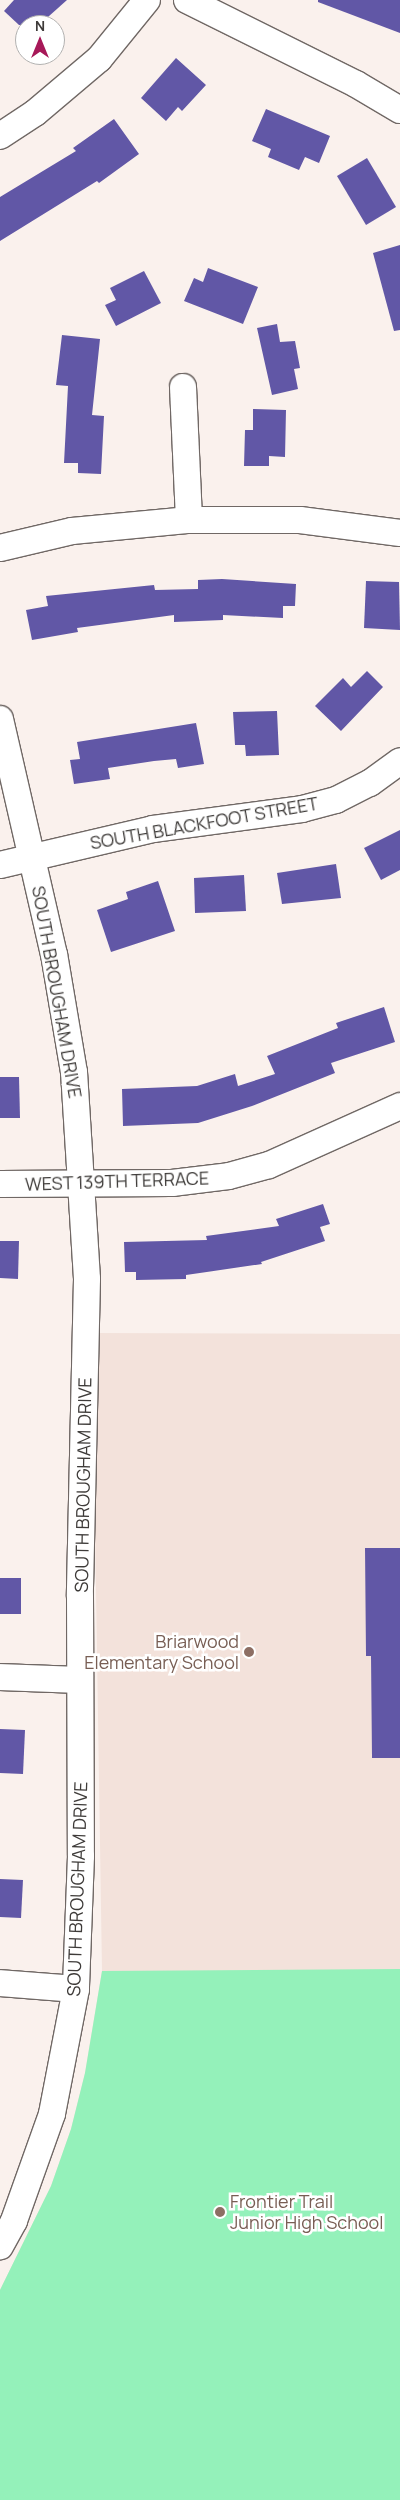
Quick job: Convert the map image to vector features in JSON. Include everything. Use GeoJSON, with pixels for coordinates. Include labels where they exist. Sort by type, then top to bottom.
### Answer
{"type":"FeatureCollection","features":[{"type":"Feature","properties":{"kind":"street"},"geometry":{"type":"LineString","coordinates":[[0,136],[34,113],[99,59],[147,0]]}},
{"type":"Feature","properties":{"kind":"street"},"geometry":{"type":"LineString","coordinates":[[186,0],[356,84],[400,110]]}},
{"type":"Feature","properties":{"kind":"street"},"geometry":{"type":"LineString","coordinates":[[183,387],[189,520]]}},
{"type":"Feature","properties":{"kind":"street"},"geometry":{"type":"LineString","coordinates":[[0,548],[72,531],[189,520],[300,520],[400,533]]}},
{"type":"Feature","properties":{"kind":"street","name":"SOUTH BROUGHAM DRIVE"},"geometry":{"type":"LineString","coordinates":[[0,719],[33,855],[54,954],[74,1072],[87,1278],[80,1680],[81,1856],[76,1989],[52,2114],[14,2221],[0,2246]]}},
{"type":"Feature","properties":{"kind":"street","name":"SOUTH BLACKFOOT STREET"},"geometry":{"type":"LineString","coordinates":[[0,865],[33,855],[153,829],[302,809],[336,800],[370,783],[400,761]]}},
{"type":"Feature","properties":{"kind":"street","name":"WEST 139TH TERRACE"},"geometry":{"type":"LineString","coordinates":[[0,1184],[172,1183],[229,1176],[269,1165],[400,1106]]}},
{"type":"Feature","properties":{"kind":"street"},"geometry":{"type":"LineString","coordinates":[[0,1677],[80,1680]]}},
{"type":"Feature","properties":{"kind":"street"},"geometry":{"type":"LineString","coordinates":[[0,1984],[76,1989]]}},
{"type":"Feature","properties":{"kind":"shaded area"},"geometry":{"type":"Polygon","coordinates":[[[92,1333],[400,1334],[400,2500],[0,2500],[0,2290],[51,2186],[71,2129],[85,2073],[102,1971],[92,1333]]]}},
{"type":"Feature","properties":{"kind":"green space","name":"Frontier Trail Junior High School"},"geometry":{"type":"Polygon","coordinates":[[[400,1969],[400,2500],[0,2500],[0,2290],[51,2186],[71,2129],[85,2073],[102,1971],[400,1969]]]}},
{"type":"Feature","properties":{"kind":"building"},"geometry":{"type":"Polygon","coordinates":[[[14,0],[67,0],[50,15],[15,15],[15,21],[4,11],[14,0]]]}},
{"type":"Feature","properties":{"kind":"building"},"geometry":{"type":"Polygon","coordinates":[[[318,0],[400,0],[400,33],[318,2],[318,0]]]}},
{"type":"Feature","properties":{"kind":"building"},"geometry":{"type":"Polygon","coordinates":[[[176,58],[206,85],[182,111],[178,107],[166,121],[141,98],[176,58]]]}},
{"type":"Feature","properties":{"kind":"building"},"geometry":{"type":"Polygon","coordinates":[[[266,109],[330,136],[319,163],[305,157],[299,170],[268,157],[271,149],[252,141],[266,109]]]}},
{"type":"Feature","properties":{"kind":"building"},"geometry":{"type":"Polygon","coordinates":[[[114,119],[139,154],[99,183],[97,181],[0,241],[0,197],[76,151],[73,148],[114,119]]]}},
{"type":"Feature","properties":{"kind":"building"},"geometry":{"type":"Polygon","coordinates":[[[367,158],[396,207],[366,225],[337,176],[367,158]]]}},
{"type":"Feature","properties":{"kind":"building"},"geometry":{"type":"Polygon","coordinates":[[[400,245],[400,330],[394,331],[373,253],[400,245]]]}},
{"type":"Feature","properties":{"kind":"building"},"geometry":{"type":"Polygon","coordinates":[[[208,268],[258,287],[243,324],[184,301],[194,278],[203,282],[208,268]]]}},
{"type":"Feature","properties":{"kind":"building"},"geometry":{"type":"Polygon","coordinates":[[[144,271],[161,303],[116,326],[105,305],[116,300],[110,288],[144,271]]]}},
{"type":"Feature","properties":{"kind":"building"},"geometry":{"type":"Polygon","coordinates":[[[277,324],[280,342],[295,341],[300,368],[294,369],[298,389],[272,395],[257,328],[277,324]]]}},
{"type":"Feature","properties":{"kind":"building"},"geometry":{"type":"Polygon","coordinates":[[[62,335],[100,339],[92,415],[104,416],[101,474],[78,473],[78,463],[64,463],[68,386],[56,385],[62,335]]]}},
{"type":"Feature","properties":{"kind":"building"},"geometry":{"type":"Polygon","coordinates":[[[253,409],[286,410],[285,457],[269,456],[269,466],[244,466],[245,430],[253,430],[253,409]]]}},
{"type":"Feature","properties":{"kind":"building"},"geometry":{"type":"Polygon","coordinates":[[[222,579],[296,584],[295,606],[283,606],[283,618],[223,615],[223,620],[174,622],[174,615],[77,628],[78,632],[32,640],[26,610],[48,606],[46,596],[154,585],[155,590],[198,589],[198,580],[222,579]]]}},
{"type":"Feature","properties":{"kind":"building"},"geometry":{"type":"Polygon","coordinates":[[[366,581],[399,582],[400,630],[364,628],[366,581]]]}},
{"type":"Feature","properties":{"kind":"building"},"geometry":{"type":"Polygon","coordinates":[[[367,671],[383,687],[341,731],[315,706],[343,678],[351,687],[367,671]]]}},
{"type":"Feature","properties":{"kind":"building"},"geometry":{"type":"Polygon","coordinates":[[[277,711],[279,755],[246,756],[245,745],[235,745],[233,712],[277,711]]]}},
{"type":"Feature","properties":{"kind":"building"},"geometry":{"type":"Polygon","coordinates":[[[196,723],[204,764],[178,768],[176,759],[108,768],[110,779],[74,784],[70,760],[80,759],[77,742],[196,723]]]}},
{"type":"Feature","properties":{"kind":"building"},"geometry":{"type":"Polygon","coordinates":[[[400,830],[400,870],[381,880],[364,848],[400,830]]]}},
{"type":"Feature","properties":{"kind":"building"},"geometry":{"type":"Polygon","coordinates":[[[336,864],[341,898],[282,904],[277,873],[336,864]]]}},
{"type":"Feature","properties":{"kind":"building"},"geometry":{"type":"Polygon","coordinates":[[[244,875],[246,911],[195,913],[194,878],[244,875]]]}},
{"type":"Feature","properties":{"kind":"building"},"geometry":{"type":"Polygon","coordinates":[[[158,881],[175,931],[111,952],[97,910],[128,899],[126,892],[158,881]]]}},
{"type":"Feature","properties":{"kind":"building"},"geometry":{"type":"Polygon","coordinates":[[[384,1007],[395,1042],[331,1063],[335,1073],[252,1106],[198,1123],[123,1126],[122,1089],[197,1086],[235,1074],[238,1086],[275,1074],[267,1056],[338,1028],[336,1023],[384,1007]]]}},
{"type":"Feature","properties":{"kind":"building"},"geometry":{"type":"Polygon","coordinates":[[[0,1077],[19,1077],[20,1118],[0,1118],[0,1077]]]}},
{"type":"Feature","properties":{"kind":"building"},"geometry":{"type":"Polygon","coordinates":[[[323,1204],[330,1224],[320,1227],[325,1241],[261,1262],[262,1264],[186,1275],[186,1279],[136,1280],[136,1272],[125,1272],[124,1242],[207,1240],[206,1236],[279,1226],[276,1219],[323,1204]]]}},
{"type":"Feature","properties":{"kind":"building"},"geometry":{"type":"Polygon","coordinates":[[[0,1241],[19,1241],[18,1279],[0,1278],[0,1241]]]}},
{"type":"Feature","properties":{"kind":"building"},"geometry":{"type":"Polygon","coordinates":[[[365,1548],[400,1548],[400,1758],[372,1758],[371,1656],[366,1656],[365,1548]]]}},
{"type":"Feature","properties":{"kind":"building"},"geometry":{"type":"Polygon","coordinates":[[[0,1578],[21,1578],[21,1614],[0,1614],[0,1578]]]}},
{"type":"Feature","properties":{"kind":"building"},"geometry":{"type":"Polygon","coordinates":[[[0,1729],[25,1730],[23,1774],[0,1773],[0,1729]]]}},
{"type":"Feature","properties":{"kind":"building"},"geometry":{"type":"Polygon","coordinates":[[[0,1879],[23,1880],[21,1918],[0,1917],[0,1879]]]}},
{"type":"Feature","properties":{"kind":"place","name":"Briarwood Elementary School"},"geometry":{"type":"Point","coordinates":[249,1652]}},
{"type":"Feature","properties":{"kind":"place","name":"Frontier Trail Junior High School"},"geometry":{"type":"Point","coordinates":[220,2212]}}]}
